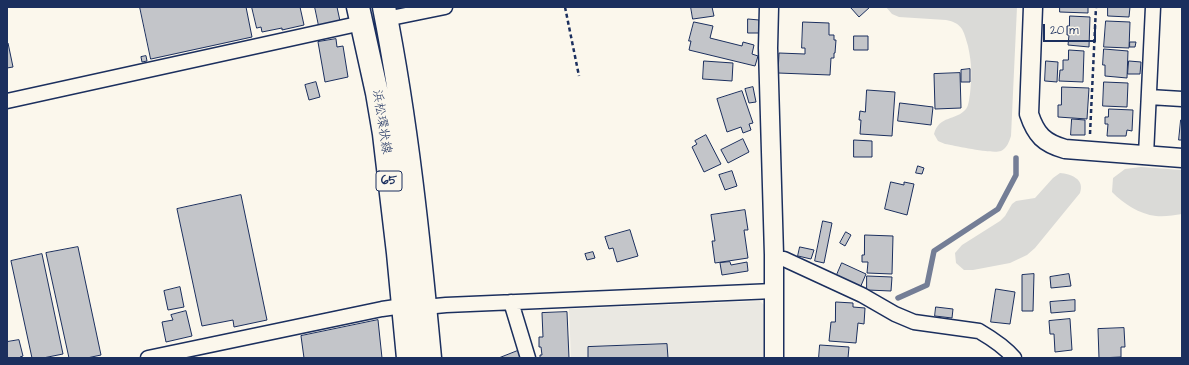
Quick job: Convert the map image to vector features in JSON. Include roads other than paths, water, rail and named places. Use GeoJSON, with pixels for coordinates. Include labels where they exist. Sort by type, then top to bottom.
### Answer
{"type":"FeatureCollection","features":[{"type":"Feature","properties":{"kind":"main road","name":"浜松環状線"},"geometry":{"type":"LineString","coordinates":[[385,13],[398,81],[410,159],[430,358]]}},
{"type":"Feature","properties":{"kind":"main road","name":"浜松環状線"},"geometry":{"type":"LineString","coordinates":[[360,15],[377,93],[384,134],[408,358]]}},
{"type":"Feature","properties":{"kind":"street"},"geometry":{"type":"LineString","coordinates":[[385,13],[446,7]]}},
{"type":"Feature","properties":{"kind":"street"},"geometry":{"type":"LineString","coordinates":[[769,7],[768,48],[774,260],[774,358]]}},
{"type":"Feature","properties":{"kind":"street"},"geometry":{"type":"LineString","coordinates":[[1033,7],[1029,114],[1033,127],[1041,138],[1052,146],[1065,150],[1182,158]]}},
{"type":"Feature","properties":{"kind":"street"},"geometry":{"type":"LineString","coordinates":[[1146,155],[1153,7]]}},
{"type":"Feature","properties":{"kind":"street"},"geometry":{"type":"LineString","coordinates":[[7,100],[360,15]]}},
{"type":"Feature","properties":{"kind":"street"},"geometry":{"type":"LineString","coordinates":[[1149,97],[1182,100]]}},
{"type":"Feature","properties":{"kind":"street"},"geometry":{"type":"LineString","coordinates":[[774,260],[784,259],[862,295],[904,319],[914,322],[979,331],[1010,353],[1014,358]]}},
{"type":"Feature","properties":{"kind":"street"},"geometry":{"type":"LineString","coordinates":[[425,307],[446,304],[774,291]]}},
{"type":"Feature","properties":{"kind":"street"},"geometry":{"type":"LineString","coordinates":[[512,302],[528,358]]}},
{"type":"Feature","properties":{"kind":"street"},"geometry":{"type":"LineString","coordinates":[[148,358],[382,308],[403,306]]}},
{"type":"Feature","properties":{"kind":"waterway"},"geometry":{"type":"LineString","coordinates":[[898,298],[927,285],[934,251],[998,209],[1016,175],[1016,158]]}}]}
